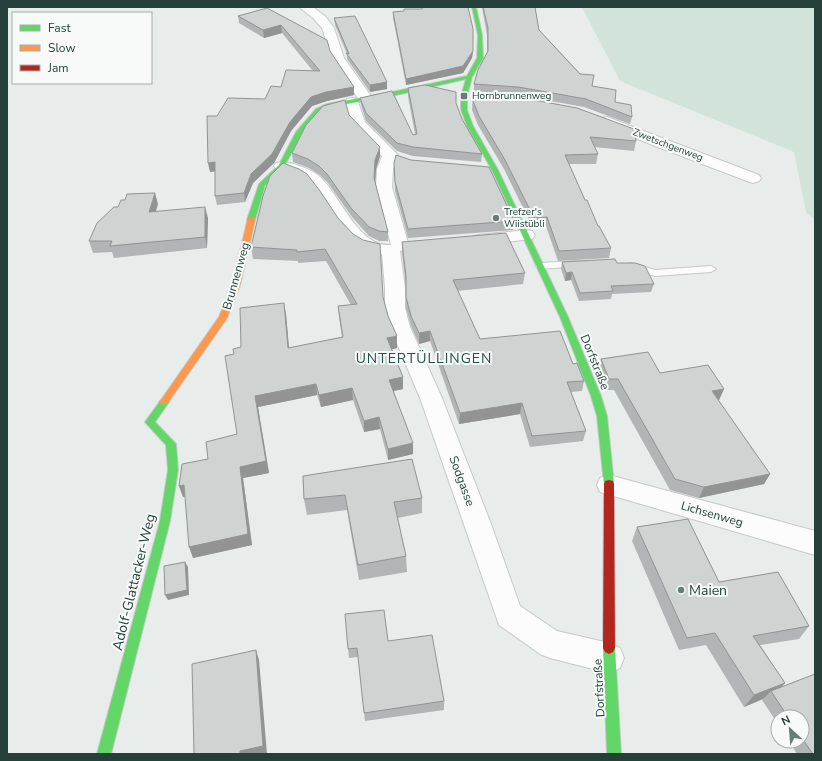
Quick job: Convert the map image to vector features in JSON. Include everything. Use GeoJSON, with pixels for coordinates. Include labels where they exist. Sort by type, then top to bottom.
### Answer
{"type":"FeatureCollection","features":[{"type":"Feature","properties":{"kind":"street","name":"Sodgasse"},"geometry":{"type":"LineString","coordinates":[[305,7],[319,16],[332,36],[333,48],[359,101],[358,123],[397,157],[385,169],[384,187],[402,247],[395,288],[395,308],[400,327],[431,398],[478,524],[509,615],[550,644],[609,658]]}},
{"type":"Feature","properties":{"kind":"street","name":"Dorfstraße"},"geometry":{"type":"LineString","coordinates":[[474,7],[480,35],[480,58],[469,77],[464,96],[464,110],[470,126],[495,170],[564,317],[596,396],[602,416],[609,485],[609,658],[614,754]]}},
{"type":"Feature","properties":{"kind":"street","name":"Brunnenweg"},"geometry":{"type":"LineString","coordinates":[[150,422],[223,318],[236,284],[254,207],[262,184],[282,166],[299,132],[318,110],[327,106],[359,101],[469,77]]}},
{"type":"Feature","properties":{"kind":"street","name":"Brunnenweg"},"geometry":{"type":"LineString","coordinates":[[427,87],[464,96]]}},
{"type":"Feature","properties":{"kind":"street"},"geometry":{"type":"LineString","coordinates":[[464,96],[479,97]]}},
{"type":"Feature","properties":{"kind":"street","name":"Zwetschgenweg"},"geometry":{"type":"LineString","coordinates":[[594,115],[660,143],[753,178]]}},
{"type":"Feature","properties":{"kind":"street"},"geometry":{"type":"LineString","coordinates":[[282,166],[298,171],[314,180],[361,242],[376,249],[402,247]]}},
{"type":"Feature","properties":{"kind":"street"},"geometry":{"type":"LineString","coordinates":[[476,168],[495,170]]}},
{"type":"Feature","properties":{"kind":"street"},"geometry":{"type":"LineString","coordinates":[[460,241],[526,235]]}},
{"type":"Feature","properties":{"kind":"street","name":"Adolf-Glattacker-Weg"},"geometry":{"type":"LineString","coordinates":[[104,754],[165,522],[173,470],[171,444],[150,422]]}},
{"type":"Feature","properties":{"kind":"street","name":"Lichsenweg"},"geometry":{"type":"LineString","coordinates":[[609,485],[815,543]]}},
{"type":"Feature","properties":{"kind":"lane"},"geometry":{"type":"LineString","coordinates":[[540,266],[586,264]]}},
{"type":"Feature","properties":{"kind":"lane"},"geometry":{"type":"LineString","coordinates":[[622,264],[655,273],[711,269]]}},
{"type":"Feature","properties":{"kind":"green space"},"geometry":{"type":"Polygon","coordinates":[[[582,7],[815,7],[815,220],[806,212],[794,152],[620,81],[582,7]]]}},
{"type":"Feature","properties":{"kind":"building"},"geometry":{"type":"Polygon","coordinates":[[[423,7],[468,7],[473,29],[473,51],[463,66],[406,79],[393,12],[404,11],[404,9],[422,9],[423,7]]]}},
{"type":"Feature","properties":{"kind":"building"},"geometry":{"type":"Polygon","coordinates":[[[483,7],[535,7],[539,30],[580,74],[594,75],[592,86],[616,90],[615,102],[631,105],[632,117],[586,99],[518,87],[474,84],[478,70],[488,51],[488,28],[483,7]]]}},
{"type":"Feature","properties":{"kind":"building"},"geometry":{"type":"Polygon","coordinates":[[[267,8],[327,40],[330,51],[354,87],[326,92],[311,97],[290,122],[272,154],[251,174],[244,193],[215,196],[215,162],[208,163],[207,116],[217,116],[228,98],[265,99],[271,86],[281,87],[286,70],[320,71],[281,25],[263,30],[238,16],[267,8]]]}},
{"type":"Feature","properties":{"kind":"building"},"geometry":{"type":"Polygon","coordinates":[[[355,16],[387,82],[370,85],[346,53],[349,54],[334,18],[355,16]]]}},
{"type":"Feature","properties":{"kind":"building"},"geometry":{"type":"Polygon","coordinates":[[[425,85],[456,92],[456,103],[462,119],[482,154],[413,147],[397,143],[366,113],[360,98],[392,91],[413,135],[417,134],[408,88],[425,85]]]}},
{"type":"Feature","properties":{"kind":"building"},"geometry":{"type":"Polygon","coordinates":[[[473,93],[518,97],[577,108],[634,129],[636,141],[590,137],[598,154],[565,155],[585,200],[587,200],[598,226],[611,248],[559,251],[547,217],[534,218],[505,160],[479,116],[473,101],[473,93]]]}},
{"type":"Feature","properties":{"kind":"building"},"geometry":{"type":"Polygon","coordinates":[[[345,100],[349,115],[380,147],[375,160],[374,178],[388,232],[379,231],[369,227],[351,208],[327,174],[319,166],[308,159],[292,153],[306,125],[323,106],[345,100]]]}},
{"type":"Feature","properties":{"kind":"building"},"geometry":{"type":"Polygon","coordinates":[[[396,155],[411,160],[489,167],[514,221],[408,229],[395,182],[394,163],[396,155]]]}},
{"type":"Feature","properties":{"kind":"building"},"geometry":{"type":"Polygon","coordinates":[[[283,163],[299,169],[307,174],[338,218],[353,234],[363,240],[380,244],[383,297],[388,316],[397,336],[387,338],[403,377],[389,380],[413,443],[388,449],[379,417],[364,421],[352,388],[319,395],[316,384],[255,396],[266,461],[240,467],[248,534],[189,547],[184,485],[179,486],[182,464],[208,459],[206,442],[237,434],[225,356],[234,354],[233,349],[241,347],[240,308],[284,303],[288,348],[343,337],[338,306],[357,304],[325,249],[297,252],[297,250],[251,247],[263,196],[270,176],[283,163]]]}},
{"type":"Feature","properties":{"kind":"building"},"geometry":{"type":"Polygon","coordinates":[[[155,193],[149,212],[205,207],[205,237],[110,246],[112,241],[89,241],[97,223],[114,207],[118,207],[121,200],[125,200],[127,194],[155,193]]]}},
{"type":"Feature","properties":{"kind":"building"},"geometry":{"type":"Polygon","coordinates":[[[506,233],[525,273],[453,280],[480,339],[560,331],[573,364],[577,363],[584,381],[567,382],[586,431],[532,436],[522,403],[460,413],[430,331],[419,333],[411,316],[406,297],[406,277],[402,242],[506,233]]]}},
{"type":"Feature","properties":{"kind":"building"},"geometry":{"type":"Polygon","coordinates":[[[615,259],[617,263],[635,263],[645,266],[654,284],[611,286],[613,291],[580,293],[572,272],[566,273],[562,262],[615,259]]]}},
{"type":"Feature","properties":{"kind":"building"},"geometry":{"type":"Polygon","coordinates":[[[648,352],[660,373],[708,365],[724,389],[712,391],[770,474],[704,487],[675,479],[618,379],[609,379],[601,359],[648,352]]]}},
{"type":"Feature","properties":{"kind":"building"},"geometry":{"type":"Polygon","coordinates":[[[412,459],[422,498],[394,502],[406,556],[358,565],[345,495],[304,499],[303,476],[412,459]]]}},
{"type":"Feature","properties":{"kind":"building","name":"Maien"},"geometry":{"type":"Polygon","coordinates":[[[688,519],[719,582],[778,572],[809,626],[753,636],[785,683],[754,695],[715,633],[687,638],[637,527],[688,519]]]}},
{"type":"Feature","properties":{"kind":"building"},"geometry":{"type":"Polygon","coordinates":[[[185,562],[187,590],[165,595],[164,566],[185,562]]]}},
{"type":"Feature","properties":{"kind":"building"},"geometry":{"type":"Polygon","coordinates":[[[384,610],[388,641],[432,635],[444,701],[364,713],[357,648],[348,649],[345,614],[384,610]]]}},
{"type":"Feature","properties":{"kind":"building"},"geometry":{"type":"Polygon","coordinates":[[[256,650],[263,746],[240,751],[240,754],[194,754],[192,664],[256,650]]]}},
{"type":"Feature","properties":{"kind":"building"},"geometry":{"type":"Polygon","coordinates":[[[815,674],[815,754],[813,754],[810,749],[810,709],[783,709],[771,691],[815,674]]]}},
{"type":"Feature","properties":{"kind":"traffic: fast"},"geometry":{"type":"LineString","coordinates":[[474,7],[480,35],[480,58],[469,77],[464,96],[464,110],[470,126],[495,170],[564,317],[596,396],[602,416],[609,484]]}},
{"type":"Feature","properties":{"kind":"traffic: fast"},"geometry":{"type":"LineString","coordinates":[[251,220],[262,184],[282,166],[299,132],[318,110],[327,106],[392,94],[469,77]]}},
{"type":"Feature","properties":{"kind":"traffic: fast"},"geometry":{"type":"LineString","coordinates":[[104,754],[165,521],[173,470],[171,444],[150,422],[164,402]]}},
{"type":"Feature","properties":{"kind":"traffic: fast"},"geometry":{"type":"LineString","coordinates":[[609,648],[614,754]]}},
{"type":"Feature","properties":{"kind":"traffic: slow"},"geometry":{"type":"LineString","coordinates":[[164,402],[223,318],[236,285],[251,220]]}},
{"type":"Feature","properties":{"kind":"traffic: jam"},"geometry":{"type":"LineString","coordinates":[[609,484],[609,648]]}},
{"type":"Feature","properties":{"kind":"place","name":"Hornbrunnenweg"},"geometry":{"type":"Point","coordinates":[464,96]}},
{"type":"Feature","properties":{"kind":"place","name":"Trefzer's Wiistübli"},"geometry":{"type":"Point","coordinates":[496,218]}},
{"type":"Feature","properties":{"kind":"place","name":"Maien"},"geometry":{"type":"Point","coordinates":[681,590]}},
{"type":"Feature","properties":{"kind":"district","name":"UNTERTÜLLINGEN"},"geometry":{"type":"Point","coordinates":[424,358]}}]}
